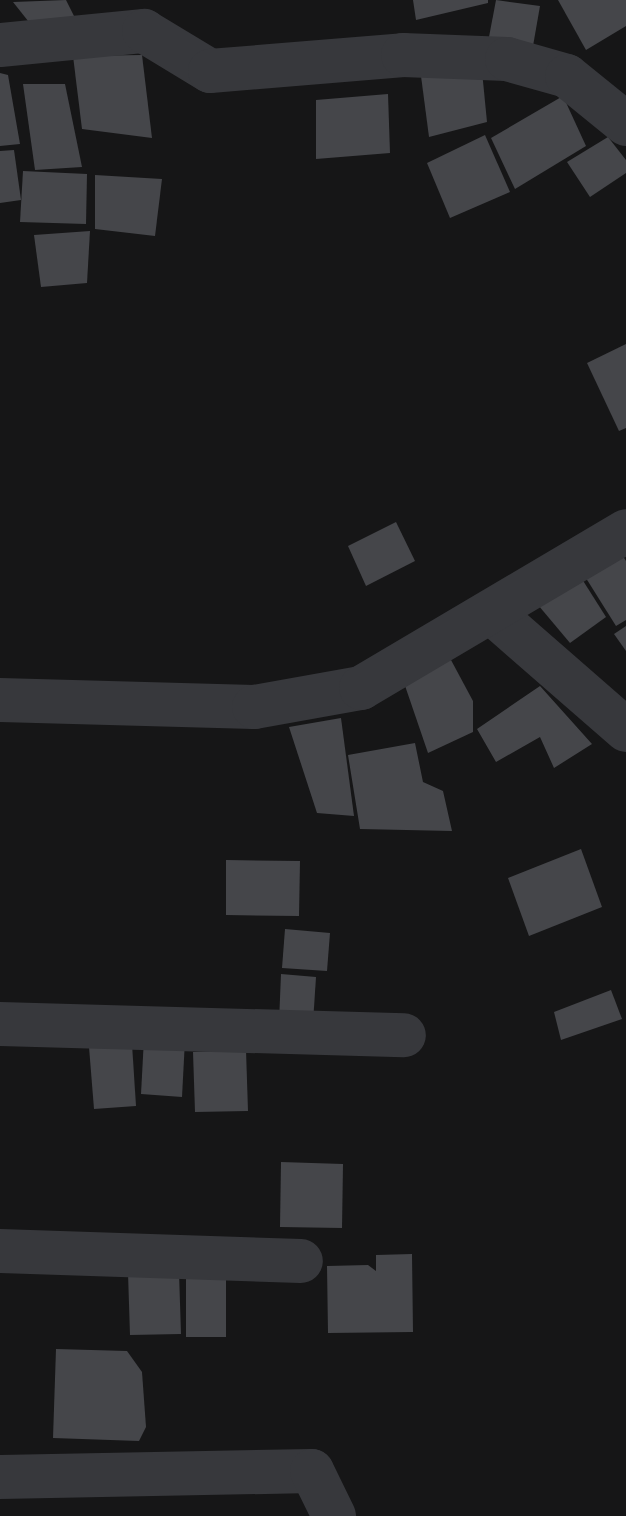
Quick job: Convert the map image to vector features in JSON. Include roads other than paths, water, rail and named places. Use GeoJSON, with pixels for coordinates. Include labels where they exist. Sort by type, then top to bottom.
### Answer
{"type":"FeatureCollection","features":[{"type":"Feature","properties":{"kind":"street"},"geometry":{"type":"LineString","coordinates":[[0,45],[144,31],[210,71],[403,55],[507,59],[567,76],[626,124]]}},
{"type":"Feature","properties":{"kind":"street"},"geometry":{"type":"LineString","coordinates":[[0,700],[254,707],[361,688],[626,531]]}},
{"type":"Feature","properties":{"kind":"street"},"geometry":{"type":"LineString","coordinates":[[492,613],[626,730]]}},
{"type":"Feature","properties":{"kind":"street"},"geometry":{"type":"LineString","coordinates":[[0,1024],[404,1035]]}},
{"type":"Feature","properties":{"kind":"street"},"geometry":{"type":"LineString","coordinates":[[0,1251],[301,1261]]}},
{"type":"Feature","properties":{"kind":"street"},"geometry":{"type":"LineString","coordinates":[[0,1477],[312,1471],[334,1516]]}}]}
